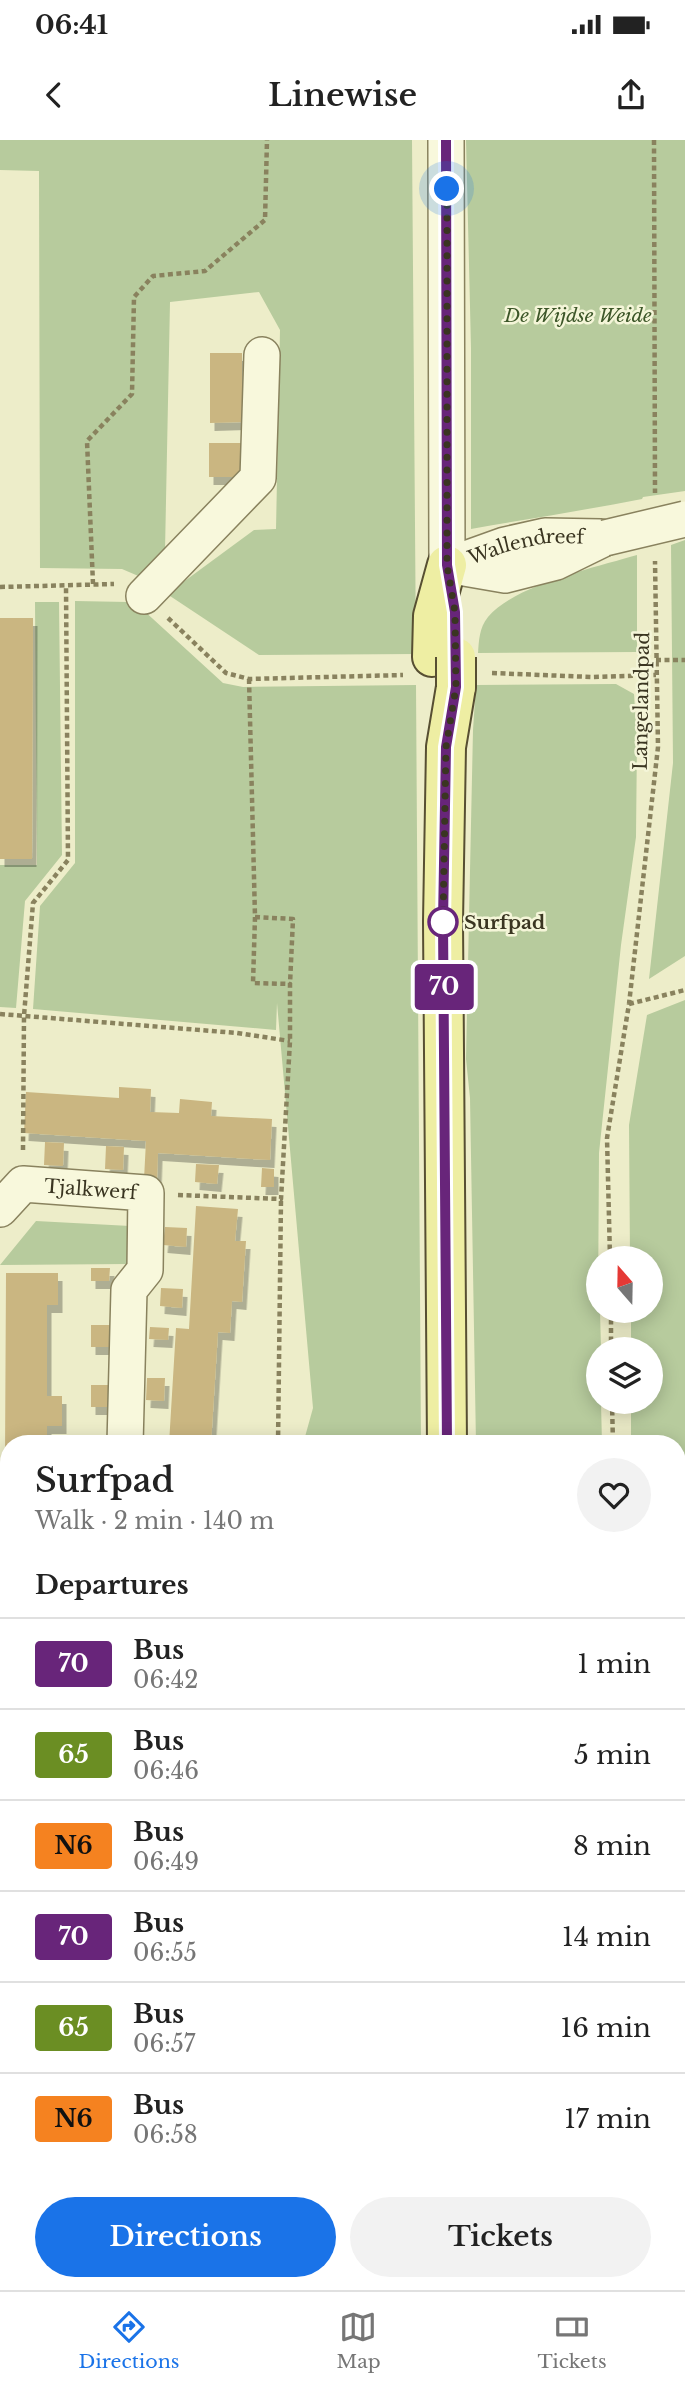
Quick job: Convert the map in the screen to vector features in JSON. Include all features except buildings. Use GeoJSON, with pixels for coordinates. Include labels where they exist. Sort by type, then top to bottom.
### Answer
{"type":"FeatureCollection","features":[{"type":"Feature","properties":{"kind":"main road"},"geometry":{"type":"LineString","coordinates":[[447,565],[433,616],[443,672],[446,747],[443,922],[447,1435]]}},
{"type":"Feature","properties":{"kind":"street"},"geometry":{"type":"LineString","coordinates":[[446,140],[447,565]]}},
{"type":"Feature","properties":{"kind":"street"},"geometry":{"type":"LineString","coordinates":[[144,596],[258,478],[262,355]]}},
{"type":"Feature","properties":{"kind":"street","name":"Wallendreef"},"geometry":{"type":"LineString","coordinates":[[447,565],[505,545],[545,536],[605,538],[685,519]]}},
{"type":"Feature","properties":{"kind":"street","name":"Tjalkwerf"},"geometry":{"type":"LineString","coordinates":[[11,1196],[146,1193],[145,1270],[129,1290],[125,1435]]}},
{"type":"Feature","properties":{"kind":"path"},"geometry":{"type":"LineString","coordinates":[[93,584],[87,441],[132,394],[134,297],[153,276],[205,271],[265,219],[267,140]]}},
{"type":"Feature","properties":{"kind":"path"},"geometry":{"type":"LineString","coordinates":[[654,140],[655,498]]}},
{"type":"Feature","properties":{"kind":"path","name":"Langelandpad"},"geometry":{"type":"LineString","coordinates":[[610,1246],[607,1138],[629,1004],[658,747],[655,552]]}},
{"type":"Feature","properties":{"kind":"path"},"geometry":{"type":"LineString","coordinates":[[11,1196],[33,903],[68,860],[66,586]]}},
{"type":"Feature","properties":{"kind":"path"},"geometry":{"type":"LineString","coordinates":[[656,660],[685,660]]}},
{"type":"Feature","properties":{"kind":"path"},"geometry":{"type":"LineString","coordinates":[[249,679],[255,917],[253,984],[290,984]]}},
{"type":"Feature","properties":{"kind":"path"},"geometry":{"type":"LineString","coordinates":[[255,917],[293,919],[290,1041],[281,1199],[278,1435]]}},
{"type":"Feature","properties":{"kind":"path"},"geometry":{"type":"LineString","coordinates":[[629,1004],[685,990]]}},
{"type":"Feature","properties":{"kind":"path"},"geometry":{"type":"LineString","coordinates":[[0,1014],[237,1033],[290,1041]]}},
{"type":"Feature","properties":{"kind":"path"},"geometry":{"type":"LineString","coordinates":[[146,1193],[281,1199]]}},
{"type":"Feature","properties":{"kind":"path"},"geometry":{"type":"LineString","coordinates":[[612,1414],[613,1435]]}},
{"type":"Feature","properties":{"kind":"green space"},"geometry":{"type":"Polygon","coordinates":[[[0,140],[412,140],[416,654],[259,655],[167,594],[254,530],[276,529],[280,330],[259,292],[170,302],[165,551],[143,578],[122,569],[40,568],[39,171],[0,170],[0,140]]]}},
{"type":"Feature","properties":{"kind":"green space","name":"De Wijdse Weide"},"geometry":{"type":"Polygon","coordinates":[[[466,140],[685,140],[685,491],[471,529],[471,348],[466,140]]]}},
{"type":"Feature","properties":{"kind":"green space"},"geometry":{"type":"Polygon","coordinates":[[[685,540],[685,956],[649,979],[673,763],[671,545],[685,540]]]}},
{"type":"Feature","properties":{"kind":"green space"},"geometry":{"type":"Polygon","coordinates":[[[637,555],[637,652],[478,653],[485,621],[500,606],[557,578],[637,555]]]}},
{"type":"Feature","properties":{"kind":"green space"},"geometry":{"type":"Polygon","coordinates":[[[75,601],[128,602],[141,608],[223,683],[243,687],[416,685],[421,1435],[306,1435],[313,1408],[277,1003],[276,1030],[33,1009],[40,906],[75,863],[75,601]]]}},
{"type":"Feature","properties":{"kind":"green space"},"geometry":{"type":"Polygon","coordinates":[[[35,602],[59,602],[62,855],[25,901],[16,1008],[0,1007],[0,865],[37,865],[35,602]]]}},
{"type":"Feature","properties":{"kind":"green space"},"geometry":{"type":"Polygon","coordinates":[[[616,684],[634,694],[637,740],[636,837],[621,945],[599,1153],[598,1246],[586,1246],[586,1323],[600,1323],[601,1337],[586,1337],[586,1414],[601,1414],[602,1435],[476,1435],[470,1098],[466,1059],[476,685],[616,684]]]}},
{"type":"Feature","properties":{"kind":"green space"},"geometry":{"type":"Polygon","coordinates":[[[685,1000],[685,1435],[631,1435],[631,1414],[663,1414],[663,1337],[631,1337],[631,1323],[663,1323],[663,1246],[630,1246],[629,1125],[647,1015],[685,1000]]]}},
{"type":"Feature","properties":{"kind":"green space"},"geometry":{"type":"Polygon","coordinates":[[[36,1221],[130,1226],[128,1264],[0,1265],[36,1221]]]}},
{"type":"Feature","properties":{"kind":"bus line","name":"70"},"geometry":{"type":"LineString","coordinates":[[446,140],[447,565],[455,612],[456,657],[456,687],[446,747],[443,922],[447,1435]]}},
{"type":"Feature","properties":{"kind":"place","name":"Surfpad"},"geometry":{"type":"Point","coordinates":[443,922]}},
{"type":"Feature","properties":{"kind":"route"},"geometry":{"type":"LineString","coordinates":[[443,922],[446,747],[456,687],[455,612],[447,565],[447,189]]}}]}
